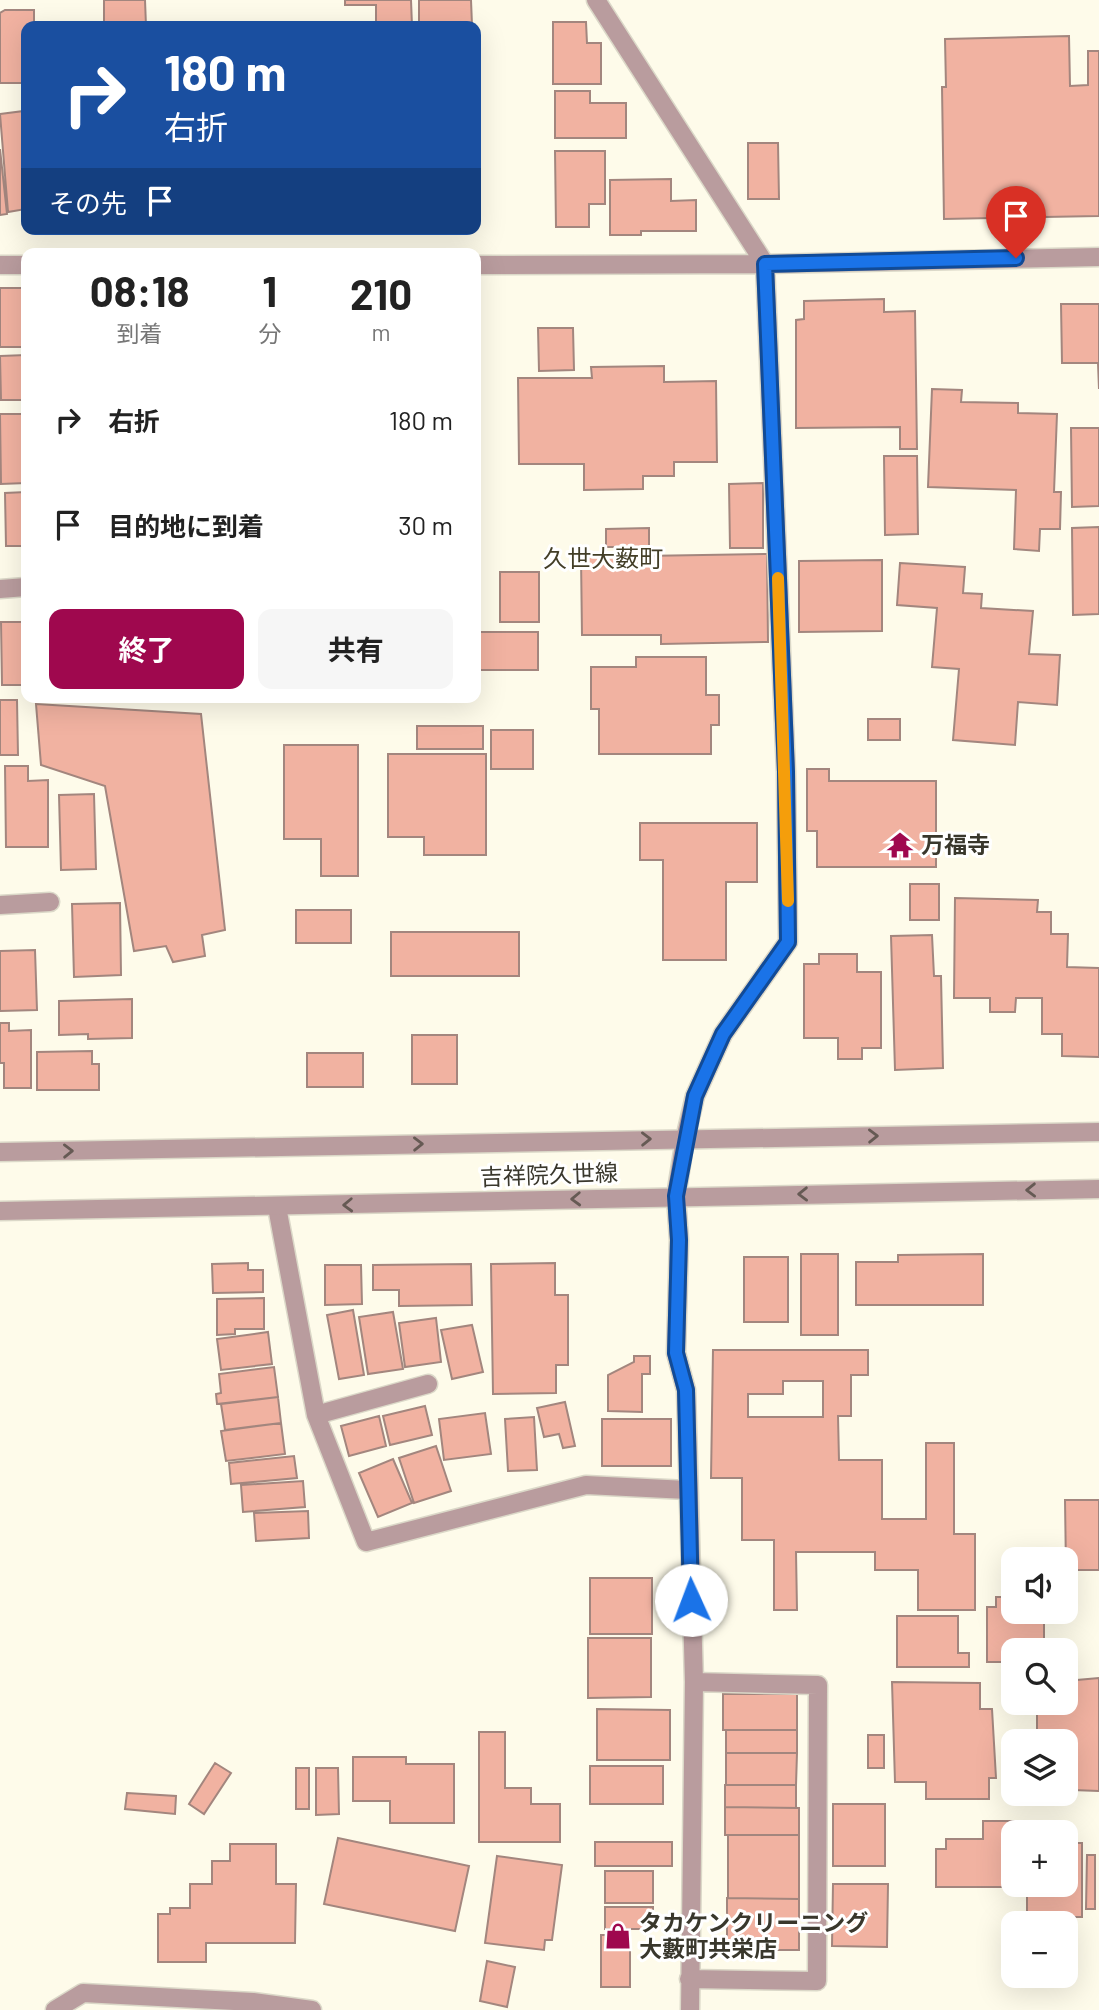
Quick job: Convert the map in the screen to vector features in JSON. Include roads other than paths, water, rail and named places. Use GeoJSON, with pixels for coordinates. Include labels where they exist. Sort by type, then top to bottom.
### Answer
{"type":"FeatureCollection","features":[{"type":"Feature","properties":{"kind":"street"},"geometry":{"type":"LineString","coordinates":[[596,0],[765,264],[786,772],[788,942],[723,1034],[695,1096],[676,1196],[679,1240],[676,1353],[686,1390],[694,1682],[690,2010]]}},
{"type":"Feature","properties":{"kind":"street"},"geometry":{"type":"LineString","coordinates":[[481,265],[765,264],[1099,257]]}},
{"type":"Feature","properties":{"kind":"street"},"geometry":{"type":"LineString","coordinates":[[0,265],[21,265]]}},
{"type":"Feature","properties":{"kind":"street"},"geometry":{"type":"LineString","coordinates":[[0,589],[21,587]]}},
{"type":"Feature","properties":{"kind":"street"},"geometry":{"type":"LineString","coordinates":[[0,905],[50,902]]}},
{"type":"Feature","properties":{"kind":"street","name":"吉祥院久世線"},"geometry":{"type":"LineString","coordinates":[[0,1152],[1099,1132]]}},
{"type":"Feature","properties":{"kind":"street","name":"吉祥院久世線"},"geometry":{"type":"LineString","coordinates":[[0,1211],[1099,1189]]}},
{"type":"Feature","properties":{"kind":"street"},"geometry":{"type":"LineString","coordinates":[[277,1207],[316,1415],[366,1542],[586,1485],[687,1490]]}},
{"type":"Feature","properties":{"kind":"street"},"geometry":{"type":"LineString","coordinates":[[316,1415],[428,1384]]}},
{"type":"Feature","properties":{"kind":"street"},"geometry":{"type":"LineString","coordinates":[[689,1979],[817,1981],[818,1685],[694,1682]]}},
{"type":"Feature","properties":{"kind":"street"},"geometry":{"type":"LineString","coordinates":[[55,2010],[83,1993],[253,2002],[312,2010]]}},
{"type":"Feature","properties":{"kind":"place","name":"万福寺"},"geometry":{"type":"Point","coordinates":[900,845]}},
{"type":"Feature","properties":{"kind":"place","name":"タカケンクリーニング 大藪町共栄店"},"geometry":{"type":"Point","coordinates":[618,1936]}},
{"type":"Feature","properties":{"kind":"district","name":"久世大薮町"},"geometry":{"type":"Point","coordinates":[603,559]}}]}
